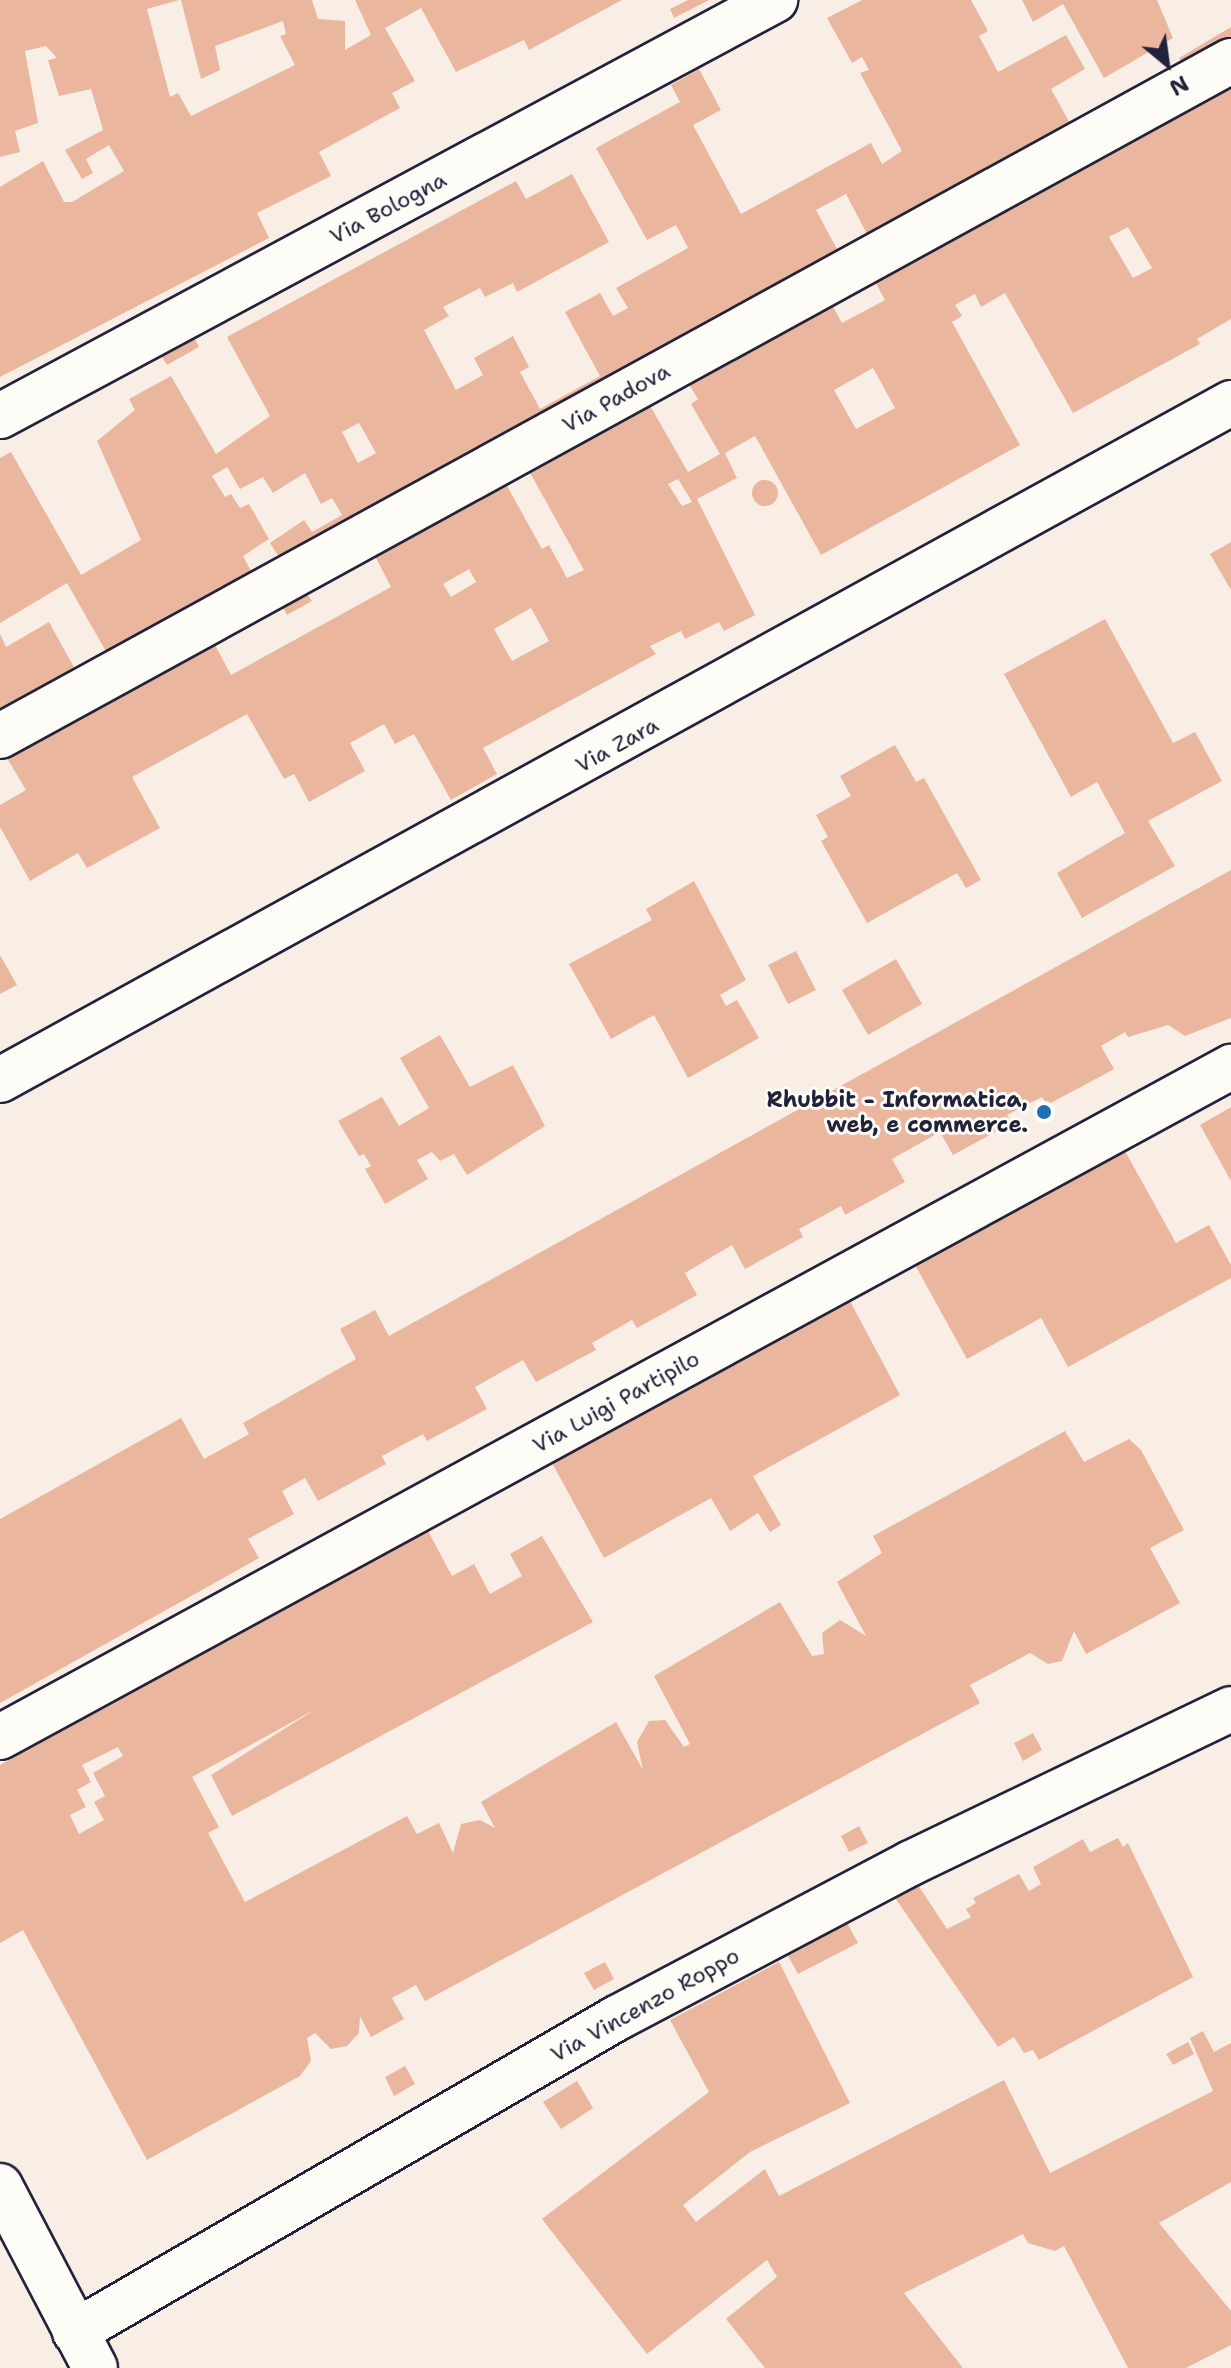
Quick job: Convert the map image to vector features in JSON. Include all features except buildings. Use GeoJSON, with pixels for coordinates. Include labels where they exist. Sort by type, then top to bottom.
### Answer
{"type":"FeatureCollection","features":[{"type":"Feature","properties":{"kind":"street","name":"Via Bologna"},"geometry":{"type":"LineString","coordinates":[[0,416],[775,0]]}},
{"type":"Feature","properties":{"kind":"street","name":"Via Padova"},"geometry":{"type":"LineString","coordinates":[[0,736],[1231,61]]}},
{"type":"Feature","properties":{"kind":"street","name":"Via Zara"},"geometry":{"type":"LineString","coordinates":[[0,1080],[318,911],[1231,403]]}},
{"type":"Feature","properties":{"kind":"street","name":"Via Luigi Partipilo"},"geometry":{"type":"LineString","coordinates":[[0,1737],[1231,1067]]}},
{"type":"Feature","properties":{"kind":"street","name":"Via Vincenzo Roppo"},"geometry":{"type":"LineString","coordinates":[[85,2350],[617,2018],[911,1863],[1231,1709]]}},
{"type":"Feature","properties":{"kind":"street"},"geometry":{"type":"LineString","coordinates":[[0,2186],[85,2350]]}},
{"type":"Feature","properties":{"kind":"place","name":"Rhubbit - Informatica, web, e commerce."},"geometry":{"type":"Point","coordinates":[1044,1112]}}]}
